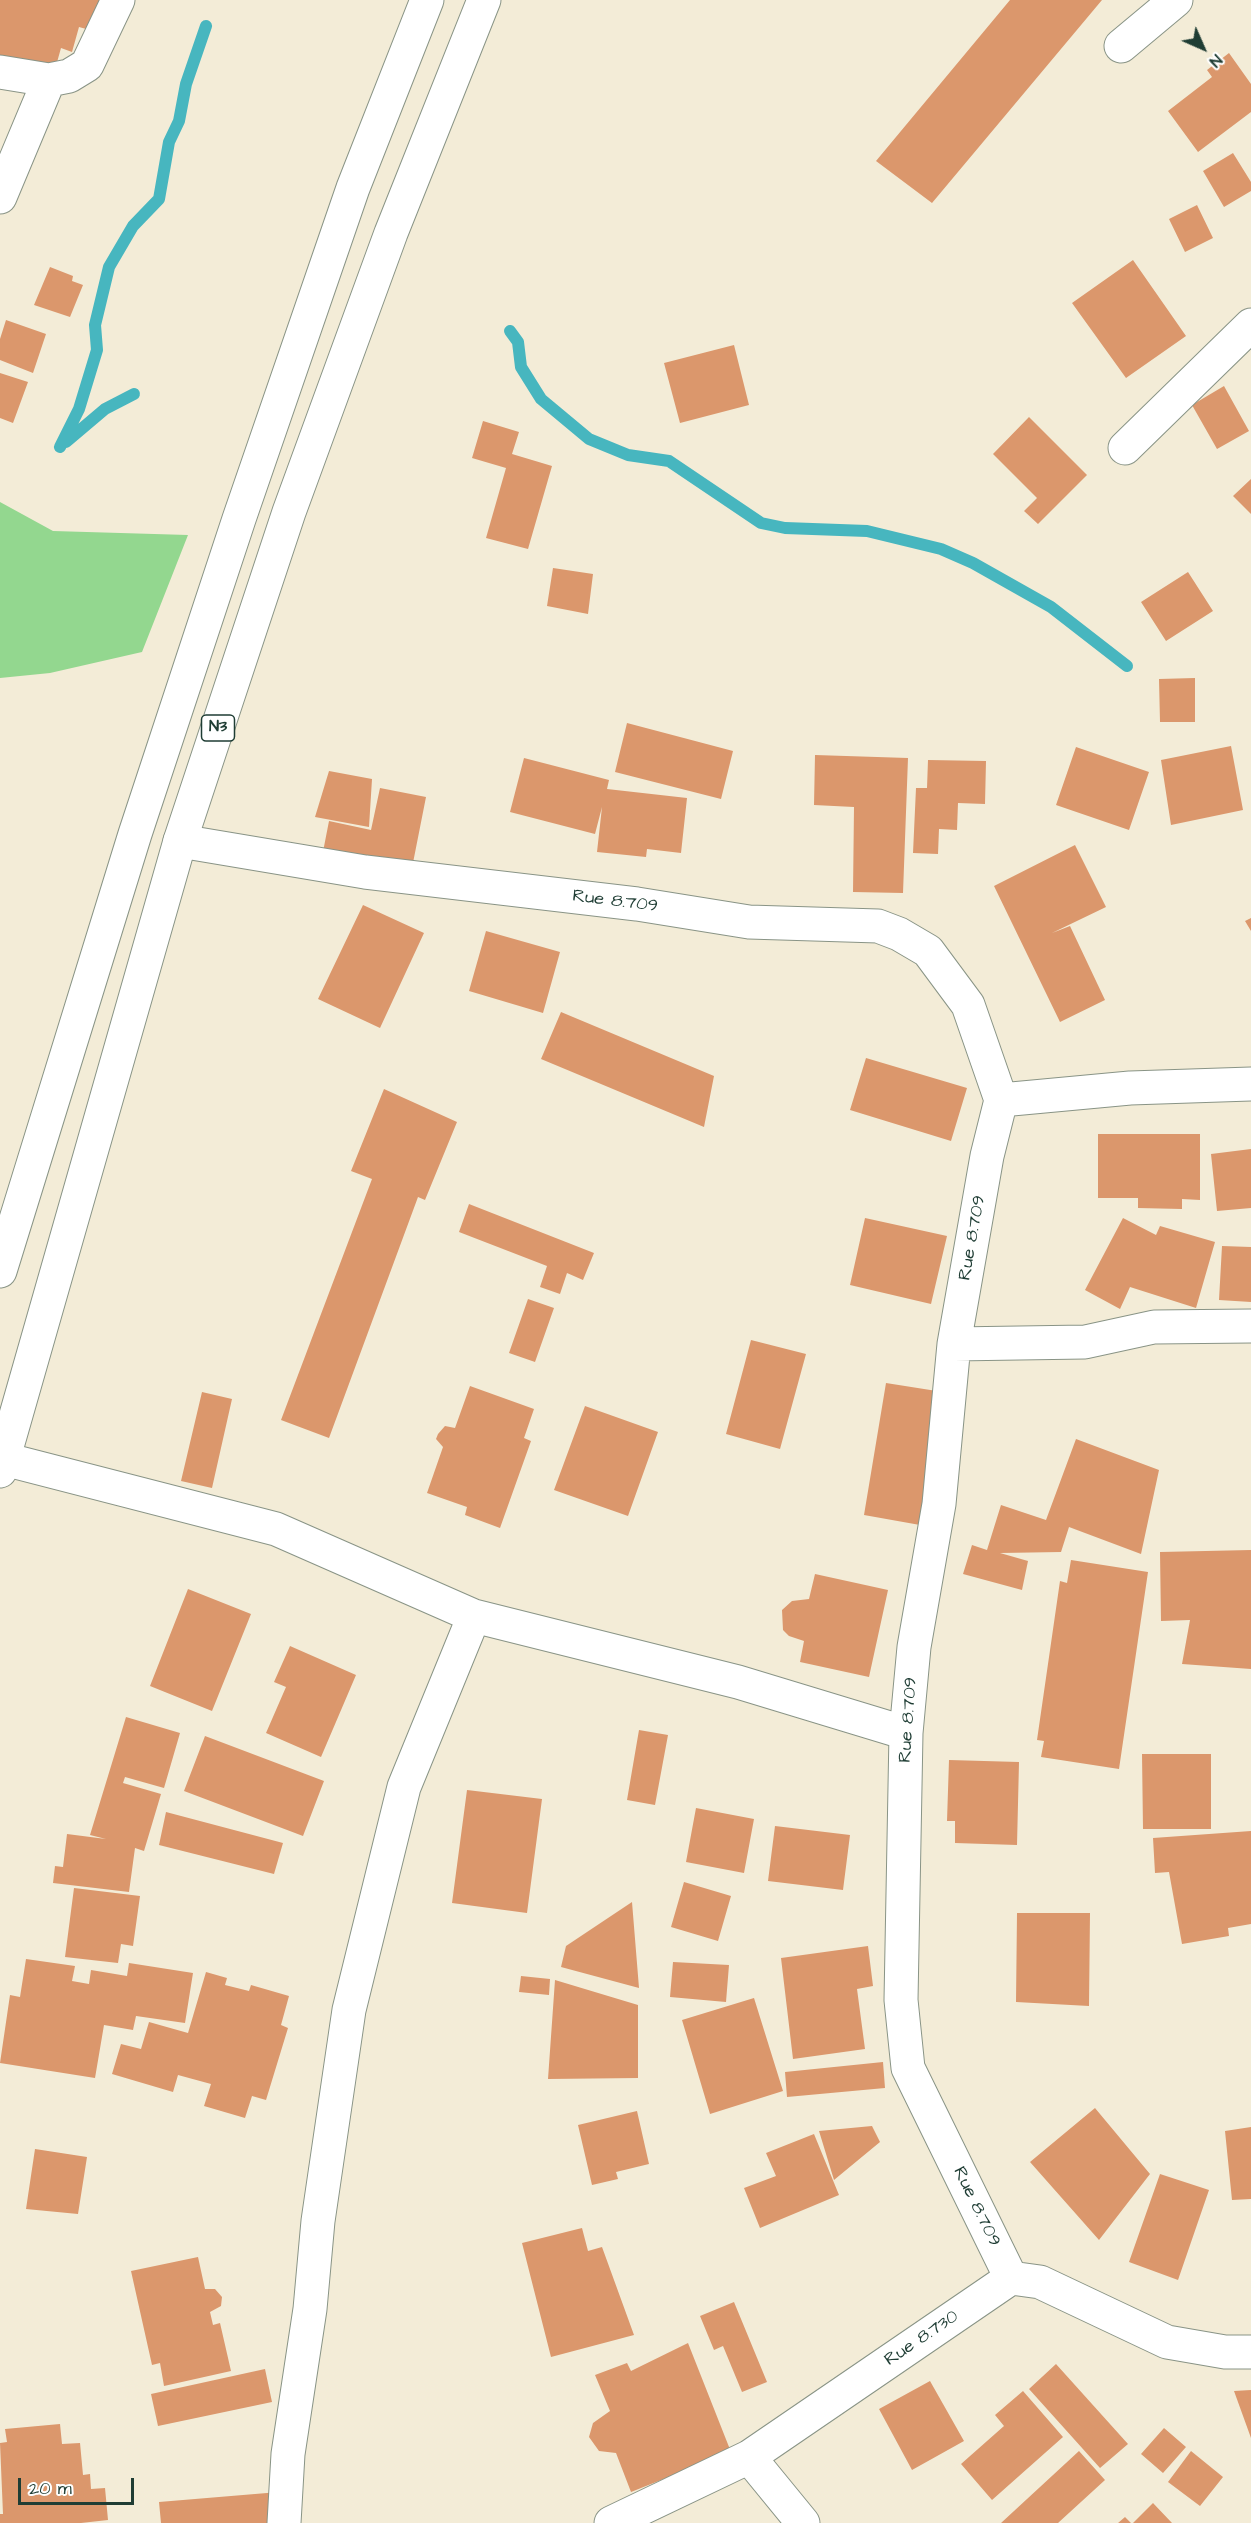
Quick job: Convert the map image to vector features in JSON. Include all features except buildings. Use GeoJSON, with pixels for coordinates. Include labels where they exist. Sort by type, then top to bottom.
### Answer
{"type":"FeatureCollection","features":[{"type":"Feature","properties":{"kind":"main road"},"geometry":{"type":"LineString","coordinates":[[0,72],[50,80],[69,76],[87,65],[118,0]]}},
{"type":"Feature","properties":{"kind":"main road","name":"N3"},"geometry":{"type":"LineString","coordinates":[[0,1271],[135,834],[239,519],[353,188],[427,0]]}},
{"type":"Feature","properties":{"kind":"main road","name":"N3"},"geometry":{"type":"LineString","coordinates":[[2,1465],[180,841],[289,512],[391,233],[484,0]]}},
{"type":"Feature","properties":{"kind":"main road"},"geometry":{"type":"LineString","coordinates":[[1121,46],[1176,0]]}},
{"type":"Feature","properties":{"kind":"main road"},"geometry":{"type":"LineString","coordinates":[[0,197],[50,80]]}},
{"type":"Feature","properties":{"kind":"main road"},"geometry":{"type":"LineString","coordinates":[[1125,448],[1251,326]]}},
{"type":"Feature","properties":{"kind":"main road","name":"Rue 8.709"},"geometry":{"type":"LineString","coordinates":[[180,841],[365,872],[637,904],[749,922],[878,926],[927,951],[968,1005],[1001,1100],[987,1156],[954,1344],[939,1504],[914,1647],[906,1732],[901,2000],[908,2068],[1011,2278]]}},
{"type":"Feature","properties":{"kind":"main road"},"geometry":{"type":"LineString","coordinates":[[1001,1100],[1130,1088],[1251,1083]]}},
{"type":"Feature","properties":{"kind":"main road"},"geometry":{"type":"LineString","coordinates":[[954,1344],[1085,1342],[1154,1327],[1251,1326]]}},
{"type":"Feature","properties":{"kind":"main road"},"geometry":{"type":"LineString","coordinates":[[2,1465],[276,1529],[474,1616],[738,1683],[906,1732]]}},
{"type":"Feature","properties":{"kind":"main road"},"geometry":{"type":"LineString","coordinates":[[284,2523],[288,2454],[310,2309],[318,2220],[349,2010],[404,1787],[474,1616]]}},
{"type":"Feature","properties":{"kind":"main road"},"geometry":{"type":"LineString","coordinates":[[1011,2278],[1040,2282],[1167,2342],[1225,2352],[1251,2352]]}},
{"type":"Feature","properties":{"kind":"main road","name":"Rue 8.730"},"geometry":{"type":"LineString","coordinates":[[611,2523],[749,2457],[1011,2278]]}},
{"type":"Feature","properties":{"kind":"main road"},"geometry":{"type":"LineString","coordinates":[[749,2457],[803,2523]]}},
{"type":"Feature","properties":{"kind":"green space"},"geometry":{"type":"Polygon","coordinates":[[[0,502],[53,531],[188,535],[142,652],[50,673],[0,678],[0,502]]]}},
{"type":"Feature","properties":{"kind":"waterway"},"geometry":{"type":"LineString","coordinates":[[60,447],[79,409],[97,350],[95,325],[109,267],[133,226],[159,199],[169,142],[179,121],[186,84],[206,26]]}},
{"type":"Feature","properties":{"kind":"waterway"},"geometry":{"type":"LineString","coordinates":[[510,331],[518,342],[521,367],[541,399],[589,439],[628,455],[669,461],[761,523],[785,528],[867,531],[941,549],[973,563],[1051,607],[1127,666]]}},
{"type":"Feature","properties":{"kind":"waterway"},"geometry":{"type":"LineString","coordinates":[[66,442],[105,409],[134,394]]}}]}
